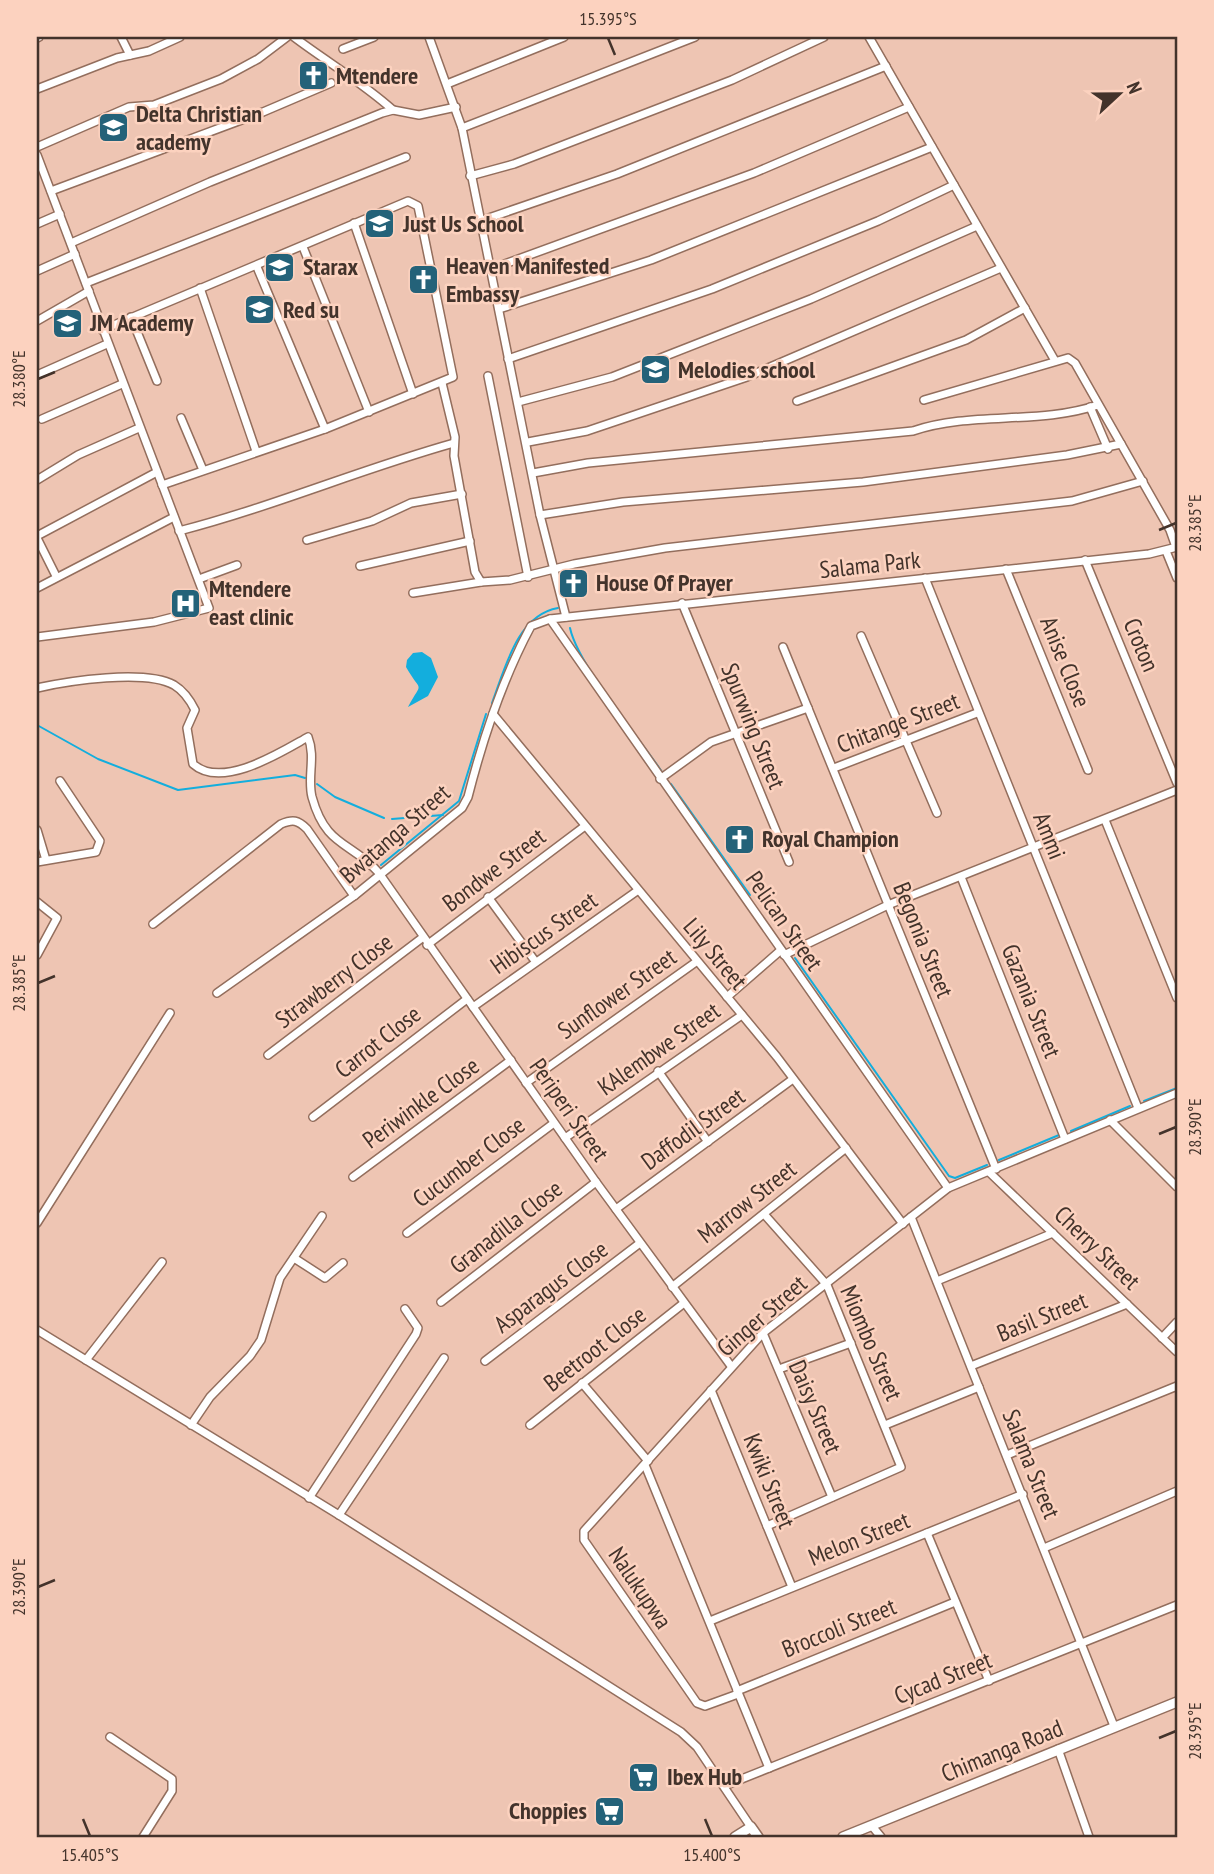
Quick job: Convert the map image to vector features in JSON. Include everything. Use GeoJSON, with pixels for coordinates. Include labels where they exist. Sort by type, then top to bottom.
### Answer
{"type":"FeatureCollection","features":[{"type":"Feature","properties":{"kind":"street"},"geometry":{"type":"LineString","coordinates":[[121,37],[130,55]]}},
{"type":"Feature","properties":{"kind":"street"},"geometry":{"type":"LineString","coordinates":[[37,89],[164,40],[180,37]]}},
{"type":"Feature","properties":{"kind":"street"},"geometry":{"type":"LineString","coordinates":[[37,147],[130,107],[165,101],[221,79],[258,59],[287,37]]}},
{"type":"Feature","properties":{"kind":"street"},"geometry":{"type":"LineString","coordinates":[[294,37],[310,51],[334,63],[393,110],[419,116],[456,107]]}},
{"type":"Feature","properties":{"kind":"street"},"geometry":{"type":"LineString","coordinates":[[343,49],[374,37]]}},
{"type":"Feature","properties":{"kind":"street"},"geometry":{"type":"LineString","coordinates":[[429,37],[462,128],[508,359],[528,442],[540,514],[566,617],[550,619]]}},
{"type":"Feature","properties":{"kind":"street"},"geometry":{"type":"LineString","coordinates":[[447,84],[564,37]]}},
{"type":"Feature","properties":{"kind":"street"},"geometry":{"type":"LineString","coordinates":[[462,128],[695,37]]}},
{"type":"Feature","properties":{"kind":"street"},"geometry":{"type":"LineString","coordinates":[[470,176],[514,164],[732,80],[824,37]]}},
{"type":"Feature","properties":{"kind":"street"},"geometry":{"type":"LineString","coordinates":[[869,37],[1054,359]]}},
{"type":"Feature","properties":{"kind":"street"},"geometry":{"type":"LineString","coordinates":[[480,221],[617,174],[886,66]]}},
{"type":"Feature","properties":{"kind":"street"},"geometry":{"type":"LineString","coordinates":[[51,191],[263,112],[331,83]]}},
{"type":"Feature","properties":{"kind":"street"},"geometry":{"type":"LineString","coordinates":[[491,268],[754,173],[909,107]]}},
{"type":"Feature","properties":{"kind":"street"},"geometry":{"type":"LineString","coordinates":[[71,243],[210,182],[393,110]]}},
{"type":"Feature","properties":{"kind":"street"},"geometry":{"type":"LineString","coordinates":[[499,309],[651,260],[932,147]]}},
{"type":"Feature","properties":{"kind":"street"},"geometry":{"type":"LineString","coordinates":[[37,155],[39,170],[60,214],[122,384],[209,608],[207,611],[154,622],[37,637]]}},
{"type":"Feature","properties":{"kind":"street"},"geometry":{"type":"LineString","coordinates":[[86,283],[406,157]]}},
{"type":"Feature","properties":{"kind":"street"},"geometry":{"type":"LineString","coordinates":[[508,359],[712,289],[878,221],[954,185]]}},
{"type":"Feature","properties":{"kind":"street"},"geometry":{"type":"LineString","coordinates":[[102,330],[257,267],[408,201],[418,206],[453,373],[450,380],[325,429],[162,485]]}},
{"type":"Feature","properties":{"kind":"street"},"geometry":{"type":"LineString","coordinates":[[37,224],[60,214]]}},
{"type":"Feature","properties":{"kind":"street"},"geometry":{"type":"LineString","coordinates":[[354,223],[413,394]]}},
{"type":"Feature","properties":{"kind":"street"},"geometry":{"type":"LineString","coordinates":[[518,402],[612,377],[811,299],[977,226]]}},
{"type":"Feature","properties":{"kind":"street"},"geometry":{"type":"LineString","coordinates":[[303,247],[369,412]]}},
{"type":"Feature","properties":{"kind":"street"},"geometry":{"type":"LineString","coordinates":[[37,271],[75,254]]}},
{"type":"Feature","properties":{"kind":"street"},"geometry":{"type":"LineString","coordinates":[[257,267],[325,429]]}},
{"type":"Feature","properties":{"kind":"street"},"geometry":{"type":"LineString","coordinates":[[528,442],[587,431],[747,377],[1002,268]]}},
{"type":"Feature","properties":{"kind":"street"},"geometry":{"type":"LineString","coordinates":[[200,288],[256,451]]}},
{"type":"Feature","properties":{"kind":"street"},"geometry":{"type":"LineString","coordinates":[[37,321],[89,292]]}},
{"type":"Feature","properties":{"kind":"street"},"geometry":{"type":"LineString","coordinates":[[797,401],[966,340],[1025,309]]}},
{"type":"Feature","properties":{"kind":"street"},"geometry":{"type":"LineString","coordinates":[[131,317],[157,381]]}},
{"type":"Feature","properties":{"kind":"street"},"geometry":{"type":"LineString","coordinates":[[37,375],[107,344]]}},
{"type":"Feature","properties":{"kind":"street"},"geometry":{"type":"LineString","coordinates":[[924,400],[1054,359],[1068,358],[1075,363],[1094,406],[1108,449]]}},
{"type":"Feature","properties":{"kind":"street"},"geometry":{"type":"LineString","coordinates":[[488,376],[528,577]]}},
{"type":"Feature","properties":{"kind":"street"},"geometry":{"type":"LineString","coordinates":[[443,383],[475,572],[481,582]]}},
{"type":"Feature","properties":{"kind":"street"},"geometry":{"type":"LineString","coordinates":[[42,419],[122,384]]}},
{"type":"Feature","properties":{"kind":"street"},"geometry":{"type":"LineString","coordinates":[[533,473],[588,463],[913,431],[945,422],[1008,418],[1094,406]]}},
{"type":"Feature","properties":{"kind":"street"},"geometry":{"type":"LineString","coordinates":[[1094,406],[1143,481],[1176,547]]}},
{"type":"Feature","properties":{"kind":"street"},"geometry":{"type":"LineString","coordinates":[[181,418],[203,470]]}},
{"type":"Feature","properties":{"kind":"street"},"geometry":{"type":"LineString","coordinates":[[37,480],[78,455],[139,428]]}},
{"type":"Feature","properties":{"kind":"street"},"geometry":{"type":"LineString","coordinates":[[179,531],[220,520],[389,461],[454,443]]}},
{"type":"Feature","properties":{"kind":"street"},"geometry":{"type":"LineString","coordinates":[[540,514],[623,502],[863,482],[1108,449],[1121,444]]}},
{"type":"Feature","properties":{"kind":"street"},"geometry":{"type":"LineString","coordinates":[[56,576],[37,537],[157,472]]}},
{"type":"Feature","properties":{"kind":"street"},"geometry":{"type":"LineString","coordinates":[[413,593],[528,577],[665,548],[1072,501],[1143,481]]}},
{"type":"Feature","properties":{"kind":"street"},"geometry":{"type":"LineString","coordinates":[[307,540],[372,521],[411,503],[462,494]]}},
{"type":"Feature","properties":{"kind":"street"},"geometry":{"type":"LineString","coordinates":[[37,588],[174,517]]}},
{"type":"Feature","properties":{"kind":"street"},"geometry":{"type":"LineString","coordinates":[[360,566],[470,541]]}},
{"type":"Feature","properties":{"kind":"street","name":"Salama Park"},"geometry":{"type":"LineString","coordinates":[[566,617],[1166,551],[1176,547]]}},
{"type":"Feature","properties":{"kind":"street"},"geometry":{"type":"LineString","coordinates":[[1166,551],[1177,578]]}},
{"type":"Feature","properties":{"kind":"street","name":"Croton"},"geometry":{"type":"LineString","coordinates":[[1085,560],[1177,783]]}},
{"type":"Feature","properties":{"kind":"street"},"geometry":{"type":"LineString","coordinates":[[199,579],[237,565]]}},
{"type":"Feature","properties":{"kind":"street","name":"Anise Close"},"geometry":{"type":"LineString","coordinates":[[1006,569],[1088,769]]}},
{"type":"Feature","properties":{"kind":"street","name":"Ammi"},"geometry":{"type":"LineString","coordinates":[[925,578],[1138,1108]]}},
{"type":"Feature","properties":{"kind":"street","name":"Spurwing Street"},"geometry":{"type":"LineString","coordinates":[[682,603],[789,863]]}},
{"type":"Feature","properties":{"kind":"street","name":"Bwatanga Street"},"geometry":{"type":"LineString","coordinates":[[217,993],[354,896],[461,808],[468,797],[493,714],[531,626],[550,619]]}},
{"type":"Feature","properties":{"kind":"street","name":"Pelican Street"},"geometry":{"type":"LineString","coordinates":[[550,619],[948,1188]]}},
{"type":"Feature","properties":{"kind":"street"},"geometry":{"type":"LineString","coordinates":[[861,636],[937,813]]}},
{"type":"Feature","properties":{"kind":"street","name":"Begonia Street"},"geometry":{"type":"LineString","coordinates":[[783,647],[834,768],[993,1170]]}},
{"type":"Feature","properties":{"kind":"street","name":"Periperi Street"},"geometry":{"type":"LineString","coordinates":[[37,688],[97,678],[147,678],[174,685],[188,697],[195,710],[187,728],[193,764],[209,772],[254,766],[308,737],[312,748],[312,794],[321,820],[336,842],[365,857],[379,873],[565,1139],[731,1366]]}},
{"type":"Feature","properties":{"kind":"street"},"geometry":{"type":"LineString","coordinates":[[660,779],[687,757],[735,733],[808,708]]}},
{"type":"Feature","properties":{"kind":"street","name":"Chitange Street"},"geometry":{"type":"LineString","coordinates":[[834,768],[977,713]]}},
{"type":"Feature","properties":{"kind":"street","name":"Lily Street"},"geometry":{"type":"LineString","coordinates":[[493,714],[742,1015],[903,1224]]}},
{"type":"Feature","properties":{"kind":"street"},"geometry":{"type":"LineString","coordinates":[[37,862],[96,852],[100,847],[100,841],[60,781]]}},
{"type":"Feature","properties":{"kind":"street"},"geometry":{"type":"LineString","coordinates":[[727,997],[783,953],[888,905],[1177,790]]}},
{"type":"Feature","properties":{"kind":"street"},"geometry":{"type":"LineString","coordinates":[[153,924],[290,820],[299,821],[307,829],[354,896]]}},
{"type":"Feature","properties":{"kind":"street"},"geometry":{"type":"LineString","coordinates":[[1105,820],[1177,998]]}},
{"type":"Feature","properties":{"kind":"street","name":"Bondwe Street"},"geometry":{"type":"LineString","coordinates":[[425,941],[585,827]]}},
{"type":"Feature","properties":{"kind":"street"},"geometry":{"type":"LineString","coordinates":[[37,830],[46,860]]}},
{"type":"Feature","properties":{"kind":"street","name":"Gazania Street"},"geometry":{"type":"LineString","coordinates":[[961,877],[1065,1139]]}},
{"type":"Feature","properties":{"kind":"street","name":"Hibiscus Street"},"geometry":{"type":"LineString","coordinates":[[473,1007],[637,891]]}},
{"type":"Feature","properties":{"kind":"street"},"geometry":{"type":"LineString","coordinates":[[488,897],[536,961]]}},
{"type":"Feature","properties":{"kind":"street"},"geometry":{"type":"LineString","coordinates":[[37,902],[57,918],[37,955]]}},
{"type":"Feature","properties":{"kind":"street","name":"Strawberry Close"},"geometry":{"type":"LineString","coordinates":[[268,1055],[425,941]]}},
{"type":"Feature","properties":{"kind":"street","name":"Sunflower Street"},"geometry":{"type":"LineString","coordinates":[[526,1083],[696,962]]}},
{"type":"Feature","properties":{"kind":"street","name":"Carrot Close"},"geometry":{"type":"LineString","coordinates":[[313,1117],[467,999]]}},
{"type":"Feature","properties":{"kind":"street"},"geometry":{"type":"LineString","coordinates":[[37,1223],[170,1013]]}},
{"type":"Feature","properties":{"kind":"street","name":"KAlembwe Street"},"geometry":{"type":"LineString","coordinates":[[565,1139],[658,1071],[742,1015]]}},
{"type":"Feature","properties":{"kind":"street","name":"Periwinkle Close"},"geometry":{"type":"LineString","coordinates":[[353,1177],[511,1060]]}},
{"type":"Feature","properties":{"kind":"street"},"geometry":{"type":"LineString","coordinates":[[658,1071],[708,1142]]}},
{"type":"Feature","properties":{"kind":"street","name":"Daffodil Street"},"geometry":{"type":"LineString","coordinates":[[616,1209],[793,1079]]}},
{"type":"Feature","properties":{"kind":"street","name":"Ginger Street"},"geometry":{"type":"LineString","coordinates":[[647,1463],[763,1333],[948,1188],[1177,1093]]}},
{"type":"Feature","properties":{"kind":"street"},"geometry":{"type":"LineString","coordinates":[[1110,1120],[1177,1187]]}},
{"type":"Feature","properties":{"kind":"street","name":"Cucumber Close"},"geometry":{"type":"LineString","coordinates":[[407,1233],[554,1123]]}},
{"type":"Feature","properties":{"kind":"street","name":"Marrow Street"},"geometry":{"type":"LineString","coordinates":[[672,1287],[846,1148]]}},
{"type":"Feature","properties":{"kind":"street","name":"Cherry Street"},"geometry":{"type":"LineString","coordinates":[[993,1170],[1177,1352]]}},
{"type":"Feature","properties":{"kind":"street","name":"Granadilla Close"},"geometry":{"type":"LineString","coordinates":[[440,1302],[596,1182]]}},
{"type":"Feature","properties":{"kind":"street","name":"Miombo Street"},"geometry":{"type":"LineString","coordinates":[[764,1214],[827,1285],[901,1466],[832,1497]]}},
{"type":"Feature","properties":{"kind":"street"},"geometry":{"type":"LineString","coordinates":[[191,1425],[210,1397],[250,1356],[261,1340],[280,1278],[322,1216]]}},
{"type":"Feature","properties":{"kind":"street","name":"Salama Street"},"geometry":{"type":"LineString","coordinates":[[911,1217],[1083,1643],[1114,1727]]}},
{"type":"Feature","properties":{"kind":"street"},"geometry":{"type":"LineString","coordinates":[[937,1281],[1054,1233]]}},
{"type":"Feature","properties":{"kind":"street","name":"Asparagus Close"},"geometry":{"type":"LineString","coordinates":[[485,1361],[640,1243]]}},
{"type":"Feature","properties":{"kind":"street"},"geometry":{"type":"LineString","coordinates":[[294,1258],[325,1278],[343,1263]]}},
{"type":"Feature","properties":{"kind":"street"},"geometry":{"type":"LineString","coordinates":[[86,1360],[162,1262]]}},
{"type":"Feature","properties":{"kind":"street","name":"Beetroot Close"},"geometry":{"type":"LineString","coordinates":[[530,1425],[684,1303]]}},
{"type":"Feature","properties":{"kind":"street","name":"Basil Street"},"geometry":{"type":"LineString","coordinates":[[971,1366],[1126,1304]]}},
{"type":"Feature","properties":{"kind":"street"},"geometry":{"type":"LineString","coordinates":[[309,1498],[416,1334],[418,1328],[405,1309]]}},
{"type":"Feature","properties":{"kind":"street"},"geometry":{"type":"LineString","coordinates":[[1162,1338],[1177,1322]]}},
{"type":"Feature","properties":{"kind":"street"},"geometry":{"type":"LineString","coordinates":[[37,1330],[339,1515],[681,1732],[697,1747],[758,1837]]}},
{"type":"Feature","properties":{"kind":"street","name":"Daisy Street"},"geometry":{"type":"LineString","coordinates":[[763,1333],[832,1497]]}},
{"type":"Feature","properties":{"kind":"street"},"geometry":{"type":"LineString","coordinates":[[779,1368],[851,1343]]}},
{"type":"Feature","properties":{"kind":"street"},"geometry":{"type":"LineString","coordinates":[[339,1515],[444,1358]]}},
{"type":"Feature","properties":{"kind":"street"},"geometry":{"type":"LineString","coordinates":[[582,1383],[647,1463],[769,1768]]}},
{"type":"Feature","properties":{"kind":"street"},"geometry":{"type":"LineString","coordinates":[[1007,1455],[1177,1386]]}},
{"type":"Feature","properties":{"kind":"street"},"geometry":{"type":"LineString","coordinates":[[885,1425],[979,1387]]}},
{"type":"Feature","properties":{"kind":"street","name":"Kwiki Street"},"geometry":{"type":"LineString","coordinates":[[711,1390],[792,1587]]}},
{"type":"Feature","properties":{"kind":"street","name":"Nalukupwa"},"geometry":{"type":"LineString","coordinates":[[647,1463],[584,1531],[584,1540],[697,1703],[705,1706],[738,1692]]}},
{"type":"Feature","properties":{"kind":"street"},"geometry":{"type":"LineString","coordinates":[[1044,1548],[1177,1491]]}},
{"type":"Feature","properties":{"kind":"street","name":"Melon Street"},"geometry":{"type":"LineString","coordinates":[[710,1621],[1023,1494]]}},
{"type":"Feature","properties":{"kind":"street"},"geometry":{"type":"LineString","coordinates":[[767,1526],[832,1497]]}},
{"type":"Feature","properties":{"kind":"street"},"geometry":{"type":"LineString","coordinates":[[927,1532],[989,1681]]}},
{"type":"Feature","properties":{"kind":"street","name":"Broccoli Street"},"geometry":{"type":"LineString","coordinates":[[738,1692],[955,1602]]}},
{"type":"Feature","properties":{"kind":"street","name":"Cycad Street"},"geometry":{"type":"LineString","coordinates":[[724,1786],[1177,1605]]}},
{"type":"Feature","properties":{"kind":"street","name":"Chimanga Road"},"geometry":{"type":"LineString","coordinates":[[843,1837],[1177,1702]]}},
{"type":"Feature","properties":{"kind":"street"},"geometry":{"type":"LineString","coordinates":[[110,1737],[172,1780],[172,1791],[143,1837]]}},
{"type":"Feature","properties":{"kind":"street"},"geometry":{"type":"LineString","coordinates":[[1058,1749],[1089,1837]]}},
{"type":"Feature","properties":{"kind":"street"},"geometry":{"type":"LineString","coordinates":[[872,1826],[881,1837]]}},
{"type":"Feature","properties":{"kind":"street"},"geometry":{"type":"LineString","coordinates":[[735,1837],[751,1827]]}},
{"type":"Feature","properties":{"kind":"water"},"geometry":{"type":"Polygon","coordinates":[[[422,652],[431,658],[438,677],[428,696],[408,707],[419,687],[406,667],[407,660],[413,653],[422,652]]]}},
{"type":"Feature","properties":{"kind":"waterway"},"geometry":{"type":"LineString","coordinates":[[492,703],[514,645],[523,632],[532,621],[558,608]]}},
{"type":"Feature","properties":{"kind":"waterway"},"geometry":{"type":"LineString","coordinates":[[570,628],[575,643],[597,681],[662,772]]}},
{"type":"Feature","properties":{"kind":"waterway"},"geometry":{"type":"LineString","coordinates":[[381,865],[459,801],[486,714]]}},
{"type":"Feature","properties":{"kind":"waterway"},"geometry":{"type":"LineString","coordinates":[[37,725],[98,759],[178,790],[295,775],[305,778]]}},
{"type":"Feature","properties":{"kind":"waterway"},"geometry":{"type":"LineString","coordinates":[[317,784],[335,797],[384,818]]}},
{"type":"Feature","properties":{"kind":"waterway"},"geometry":{"type":"LineString","coordinates":[[671,784],[750,895]]}},
{"type":"Feature","properties":{"kind":"waterway"},"geometry":{"type":"LineString","coordinates":[[392,819],[443,815]]}},
{"type":"Feature","properties":{"kind":"waterway"},"geometry":{"type":"LineString","coordinates":[[795,958],[949,1176],[955,1178],[987,1165]]}},
{"type":"Feature","properties":{"kind":"waterway"},"geometry":{"type":"LineString","coordinates":[[1144,1101],[1177,1088]]}},
{"type":"Feature","properties":{"kind":"waterway"},"geometry":{"type":"LineString","coordinates":[[1071,1131],[1130,1106]]}},
{"type":"Feature","properties":{"kind":"waterway"},"geometry":{"type":"LineString","coordinates":[[999,1160],[1059,1135]]}},
{"type":"Feature","properties":{"kind":"place","name":"Mtendere"},"geometry":{"type":"Point","coordinates":[313,76]}},
{"type":"Feature","properties":{"kind":"place","name":"Delta Christian academy"},"geometry":{"type":"Point","coordinates":[113,128]}},
{"type":"Feature","properties":{"kind":"place","name":"Just Us School"},"geometry":{"type":"Point","coordinates":[380,224]}},
{"type":"Feature","properties":{"kind":"place","name":"Starax"},"geometry":{"type":"Point","coordinates":[280,267]}},
{"type":"Feature","properties":{"kind":"place","name":"Heaven Manifested Embassy"},"geometry":{"type":"Point","coordinates":[423,280]}},
{"type":"Feature","properties":{"kind":"place","name":"Red su"},"geometry":{"type":"Point","coordinates":[260,310]}},
{"type":"Feature","properties":{"kind":"place","name":"JM Academy"},"geometry":{"type":"Point","coordinates":[67,323]}},
{"type":"Feature","properties":{"kind":"place","name":"Melodies school"},"geometry":{"type":"Point","coordinates":[655,370]}},
{"type":"Feature","properties":{"kind":"place","name":"House Of Prayer"},"geometry":{"type":"Point","coordinates":[573,583]}},
{"type":"Feature","properties":{"kind":"place","name":"Mtendere east clinic"},"geometry":{"type":"Point","coordinates":[186,603]}},
{"type":"Feature","properties":{"kind":"place","name":"Royal Champion"},"geometry":{"type":"Point","coordinates":[739,839]}},
{"type":"Feature","properties":{"kind":"place","name":"Ibex Hub"},"geometry":{"type":"Point","coordinates":[644,1777]}},
{"type":"Feature","properties":{"kind":"place","name":"Choppies"},"geometry":{"type":"Point","coordinates":[610,1811]}}]}
